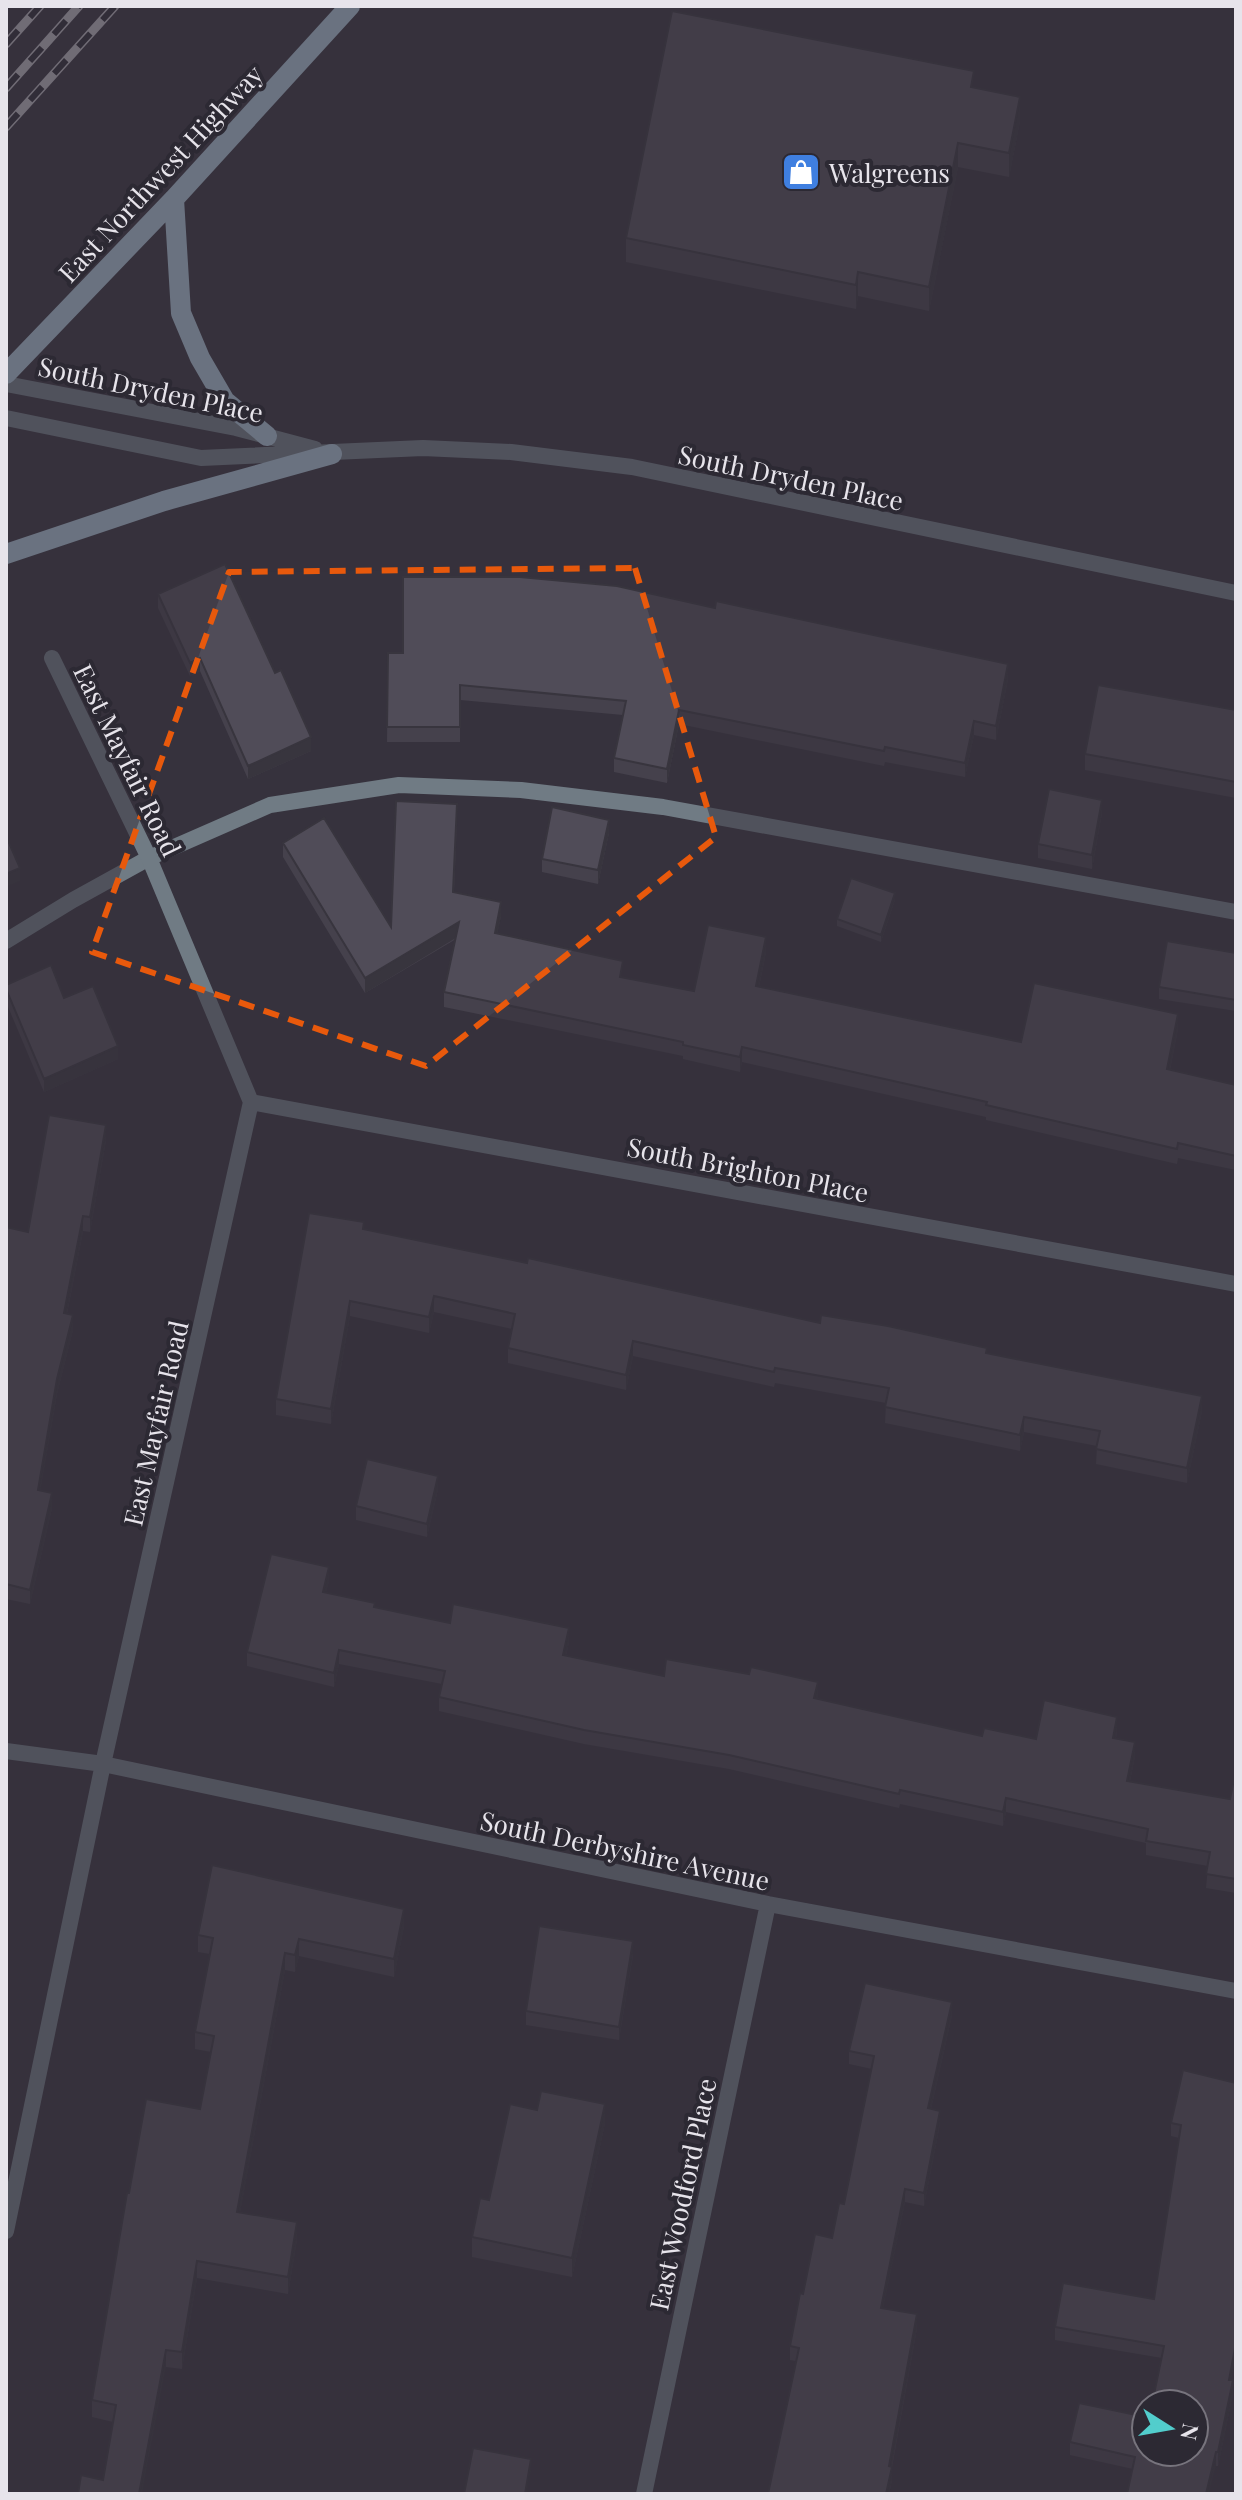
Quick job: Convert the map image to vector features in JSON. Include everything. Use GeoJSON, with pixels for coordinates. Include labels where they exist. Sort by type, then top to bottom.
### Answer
{"type":"FeatureCollection","features":[{"type":"Feature","properties":{"kind":"main road","name":"East Northwest Highway"},"geometry":{"type":"LineString","coordinates":[[6,374],[174,199],[350,6]]}},
{"type":"Feature","properties":{"kind":"main road"},"geometry":{"type":"LineString","coordinates":[[174,199],[181,313],[200,358],[225,401],[267,436]]}},
{"type":"Feature","properties":{"kind":"main road"},"geometry":{"type":"LineString","coordinates":[[6,554],[164,501],[332,454]]}},
{"type":"Feature","properties":{"kind":"street","name":"South Dryden Place"},"geometry":{"type":"LineString","coordinates":[[6,384],[236,428],[332,454]]}},
{"type":"Feature","properties":{"kind":"street","name":"South Dryden Place"},"geometry":{"type":"LineString","coordinates":[[6,418],[201,458],[443,449],[511,452],[632,467],[1236,593]]}},
{"type":"Feature","properties":{"kind":"street","name":"East Mayfair Road"},"geometry":{"type":"LineString","coordinates":[[6,2231],[103,1764],[251,1102],[149,858],[52,658]]}},
{"type":"Feature","properties":{"kind":"street"},"geometry":{"type":"LineString","coordinates":[[6,941],[149,858],[270,805],[399,785],[521,790],[663,807],[1236,912]]}},
{"type":"Feature","properties":{"kind":"street","name":"South Brighton Place"},"geometry":{"type":"LineString","coordinates":[[251,1102],[1236,1284]]}},
{"type":"Feature","properties":{"kind":"street","name":"South Derbyshire Avenue"},"geometry":{"type":"LineString","coordinates":[[6,1751],[103,1764],[768,1904],[1236,1991]]}},
{"type":"Feature","properties":{"kind":"street","name":"East Woodford Place"},"geometry":{"type":"LineString","coordinates":[[644,2494],[768,1904]]}},
{"type":"Feature","properties":{"kind":"highlighted area"},"geometry":{"type":"Polygon","coordinates":[[[635,568],[716,837],[426,1066],[92,952],[229,572],[635,568]]]}},
{"type":"Feature","properties":{"kind":"building","name":"Walgreens"},"geometry":{"type":"Polygon","coordinates":[[[672,11],[974,71],[971,87],[1020,97],[1009,153],[958,143],[929,287],[858,272],[856,285],[626,238],[672,11]]]}},
{"type":"Feature","properties":{"kind":"building"},"geometry":{"type":"Polygon","coordinates":[[[225,564],[275,673],[281,670],[311,737],[248,766],[200,658],[190,663],[158,594],[225,564]]]}},
{"type":"Feature","properties":{"kind":"building"},"geometry":{"type":"Polygon","coordinates":[[[403,577],[520,577],[617,586],[715,608],[716,601],[1008,664],[996,726],[974,721],[965,763],[885,747],[884,751],[679,710],[667,769],[614,758],[626,701],[460,685],[460,727],[387,727],[388,653],[403,653],[403,577]]]}},
{"type":"Feature","properties":{"kind":"building"},"geometry":{"type":"Polygon","coordinates":[[[1098,685],[1236,710],[1236,782],[1085,754],[1098,685]]]}},
{"type":"Feature","properties":{"kind":"building"},"geometry":{"type":"Polygon","coordinates":[[[1049,789],[1102,800],[1092,855],[1038,844],[1049,789]]]}},
{"type":"Feature","properties":{"kind":"building"},"geometry":{"type":"Polygon","coordinates":[[[396,801],[457,804],[453,892],[501,902],[495,933],[623,961],[620,977],[694,991],[708,925],[766,937],[756,986],[1021,1042],[1034,983],[1178,1014],[1167,1069],[1236,1085],[1236,1156],[1178,1143],[1177,1149],[742,1047],[740,1057],[683,1045],[683,1042],[444,992],[459,922],[365,978],[283,843],[324,818],[391,927],[396,801]]]}},
{"type":"Feature","properties":{"kind":"building"},"geometry":{"type":"Polygon","coordinates":[[[552,807],[609,820],[598,870],[542,859],[552,807]]]}},
{"type":"Feature","properties":{"kind":"building"},"geometry":{"type":"Polygon","coordinates":[[[6,836],[20,868],[6,874],[6,836]]]}},
{"type":"Feature","properties":{"kind":"building"},"geometry":{"type":"Polygon","coordinates":[[[851,878],[895,893],[881,935],[837,919],[851,878]]]}},
{"type":"Feature","properties":{"kind":"building"},"geometry":{"type":"Polygon","coordinates":[[[1167,941],[1236,953],[1236,1000],[1159,987],[1167,941]]]}},
{"type":"Feature","properties":{"kind":"building"},"geometry":{"type":"Polygon","coordinates":[[[51,965],[64,998],[93,986],[118,1046],[44,1079],[6,985],[51,965]]]}},
{"type":"Feature","properties":{"kind":"building"},"geometry":{"type":"Polygon","coordinates":[[[49,1115],[106,1125],[90,1217],[83,1216],[64,1313],[73,1315],[57,1379],[38,1490],[52,1493],[30,1590],[6,1584],[6,1227],[28,1232],[49,1115]]]}},
{"type":"Feature","properties":{"kind":"building"},"geometry":{"type":"Polygon","coordinates":[[[309,1213],[364,1222],[363,1229],[527,1263],[528,1258],[820,1323],[821,1315],[888,1326],[987,1348],[986,1353],[1202,1396],[1187,1468],[1096,1449],[1100,1431],[1024,1417],[1020,1435],[885,1407],[889,1388],[775,1368],[774,1372],[633,1341],[626,1375],[508,1348],[515,1314],[434,1296],[429,1317],[350,1301],[331,1409],[276,1399],[309,1213]]]}},
{"type":"Feature","properties":{"kind":"building"},"geometry":{"type":"Polygon","coordinates":[[[367,1459],[438,1476],[427,1524],[356,1506],[367,1459]]]}},
{"type":"Feature","properties":{"kind":"building"},"geometry":{"type":"Polygon","coordinates":[[[271,1554],[329,1567],[323,1592],[375,1603],[374,1607],[450,1623],[453,1604],[569,1628],[563,1655],[664,1676],[666,1659],[749,1674],[751,1667],[818,1682],[814,1698],[982,1736],[984,1728],[1036,1739],[1044,1700],[1117,1717],[1113,1738],[1135,1742],[1127,1781],[1230,1799],[1236,1770],[1236,1879],[1206,1874],[1210,1852],[1146,1841],[1148,1829],[1006,1798],[1003,1812],[900,1790],[899,1794],[729,1755],[584,1730],[439,1697],[445,1671],[339,1650],[334,1673],[247,1652],[271,1554]]]}},
{"type":"Feature","properties":{"kind":"building"},"geometry":{"type":"Polygon","coordinates":[[[212,1865],[404,1909],[394,1959],[299,1939],[295,1955],[285,1953],[237,2212],[297,2222],[288,2277],[197,2261],[182,2352],[166,2350],[139,2494],[78,2494],[81,2475],[103,2480],[116,2405],[92,2400],[146,2099],[200,2109],[214,2036],[195,2032],[213,1938],[198,1935],[212,1865]]]}},
{"type":"Feature","properties":{"kind":"building"},"geometry":{"type":"Polygon","coordinates":[[[539,1926],[633,1941],[619,2027],[526,2011],[539,1926]]]}},
{"type":"Feature","properties":{"kind":"building"},"geometry":{"type":"Polygon","coordinates":[[[865,1983],[952,2002],[928,2108],[940,2111],[924,2193],[905,2189],[881,2308],[917,2314],[889,2466],[892,2467],[886,2494],[768,2494],[799,2348],[790,2346],[800,2293],[803,2294],[815,2234],[832,2238],[839,2203],[844,2204],[874,2056],[849,2051],[865,1983]]]}},
{"type":"Feature","properties":{"kind":"building"},"geometry":{"type":"Polygon","coordinates":[[[1183,2070],[1236,2083],[1236,2343],[1229,2380],[1233,2380],[1206,2494],[1127,2494],[1133,2468],[1210,2468],[1210,2388],[1155,2388],[1164,2346],[1055,2327],[1063,2283],[1154,2299],[1181,2125],[1171,2123],[1183,2070]]]}},
{"type":"Feature","properties":{"kind":"building"},"geometry":{"type":"Polygon","coordinates":[[[541,2091],[605,2104],[572,2258],[472,2237],[480,2198],[489,2200],[510,2104],[537,2110],[541,2091]]]}},
{"type":"Feature","properties":{"kind":"building"},"geometry":{"type":"Polygon","coordinates":[[[1079,2403],[1130,2414],[1130,2456],[1070,2442],[1079,2403]]]}},
{"type":"Feature","properties":{"kind":"building"},"geometry":{"type":"Polygon","coordinates":[[[473,2448],[531,2459],[525,2494],[464,2494],[473,2448]]]}},
{"type":"Feature","properties":{"kind":"railway"},"geometry":{"type":"LineString","coordinates":[[6,44],[40,6]]}},
{"type":"Feature","properties":{"kind":"railway"},"geometry":{"type":"LineString","coordinates":[[6,88],[79,6]]}},
{"type":"Feature","properties":{"kind":"railway"},"geometry":{"type":"LineString","coordinates":[[6,127],[115,6]]}},
{"type":"Feature","properties":{"kind":"place","name":"Walgreens"},"geometry":{"type":"Point","coordinates":[801,172]}}]}
